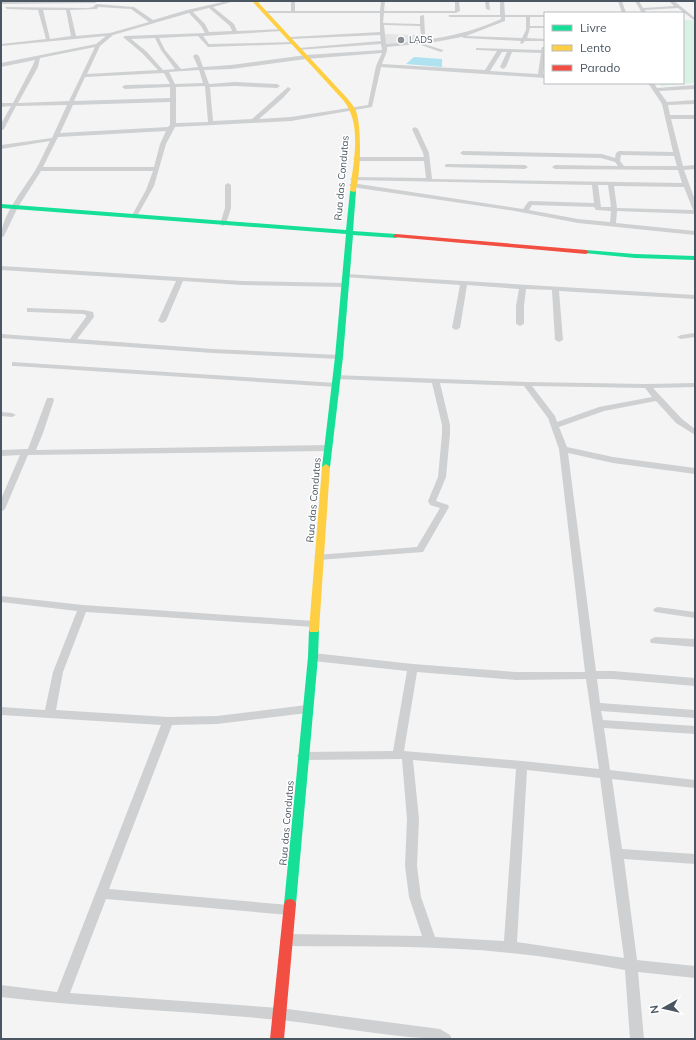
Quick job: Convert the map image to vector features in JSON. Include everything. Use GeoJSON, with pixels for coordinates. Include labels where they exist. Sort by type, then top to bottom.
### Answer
{"type":"FeatureCollection","features":[{"type":"Feature","properties":{"kind":"street"},"geometry":{"type":"LineString","coordinates":[[1,3],[30,1],[95,3],[132,8],[152,22]]}},
{"type":"Feature","properties":{"kind":"street"},"geometry":{"type":"LineString","coordinates":[[1,45],[114,33],[189,11],[233,1]]}},
{"type":"Feature","properties":{"kind":"street","name":"Rua das Condutas"},"geometry":{"type":"LineString","coordinates":[[254,1],[266,12],[342,96],[352,110],[356,123],[356,159],[348,232],[346,285],[337,381],[328,448],[312,657],[277,1039]]}},
{"type":"Feature","properties":{"kind":"street"},"geometry":{"type":"LineString","coordinates":[[293,1],[293,12]]}},
{"type":"Feature","properties":{"kind":"street"},"geometry":{"type":"LineString","coordinates":[[487,1],[488,9]]}},
{"type":"Feature","properties":{"kind":"street"},"geometry":{"type":"LineString","coordinates":[[461,37],[504,19],[502,1]]}},
{"type":"Feature","properties":{"kind":"street"},"geometry":{"type":"LineString","coordinates":[[620,1],[624,12]]}},
{"type":"Feature","properties":{"kind":"street"},"geometry":{"type":"LineString","coordinates":[[637,1],[643,11],[657,8],[679,8]]}},
{"type":"Feature","properties":{"kind":"street"},"geometry":{"type":"LineString","coordinates":[[671,1],[695,20]]}},
{"type":"Feature","properties":{"kind":"street"},"geometry":{"type":"LineString","coordinates":[[132,2],[132,8]]}},
{"type":"Feature","properties":{"kind":"street"},"geometry":{"type":"LineString","coordinates":[[1,13],[10,3]]}},
{"type":"Feature","properties":{"kind":"street"},"geometry":{"type":"LineString","coordinates":[[6,8],[91,9],[95,8],[95,3]]}},
{"type":"Feature","properties":{"kind":"street"},"geometry":{"type":"LineString","coordinates":[[266,12],[382,8],[458,11],[457,4],[450,6]]}},
{"type":"Feature","properties":{"kind":"street"},"geometry":{"type":"LineString","coordinates":[[382,8],[390,5]]}},
{"type":"Feature","properties":{"kind":"street"},"geometry":{"type":"LineString","coordinates":[[210,6],[232,24],[235,33]]}},
{"type":"Feature","properties":{"kind":"street"},"geometry":{"type":"LineString","coordinates":[[40,8],[48,39]]}},
{"type":"Feature","properties":{"kind":"street"},"geometry":{"type":"LineString","coordinates":[[382,8],[422,16],[544,16]]}},
{"type":"Feature","properties":{"kind":"street"},"geometry":{"type":"LineString","coordinates":[[1,147],[55,137],[211,123],[291,119],[352,110],[371,105],[384,46],[381,24],[382,8]]}},
{"type":"Feature","properties":{"kind":"street"},"geometry":{"type":"LineString","coordinates":[[657,8],[660,12]]}},
{"type":"Feature","properties":{"kind":"street"},"geometry":{"type":"LineString","coordinates":[[68,9],[68,16],[74,37]]}},
{"type":"Feature","properties":{"kind":"street"},"geometry":{"type":"LineString","coordinates":[[189,11],[203,25],[208,34]]}},
{"type":"Feature","properties":{"kind":"street"},"geometry":{"type":"LineString","coordinates":[[684,11],[695,11]]}},
{"type":"Feature","properties":{"kind":"street"},"geometry":{"type":"LineString","coordinates":[[422,16],[423,29]]}},
{"type":"Feature","properties":{"kind":"street"},"geometry":{"type":"LineString","coordinates":[[520,51],[523,39],[528,30],[528,16]]}},
{"type":"Feature","properties":{"kind":"street"},"geometry":{"type":"LineString","coordinates":[[381,24],[423,29]]}},
{"type":"Feature","properties":{"kind":"street"},"geometry":{"type":"LineString","coordinates":[[503,32],[544,27]]}},
{"type":"Feature","properties":{"kind":"street"},"geometry":{"type":"LineString","coordinates":[[294,43],[382,31],[423,29]]}},
{"type":"Feature","properties":{"kind":"street"},"geometry":{"type":"LineString","coordinates":[[127,38],[282,30]]}},
{"type":"Feature","properties":{"kind":"street"},"geometry":{"type":"LineString","coordinates":[[528,30],[544,31]]}},
{"type":"Feature","properties":{"kind":"street"},"geometry":{"type":"LineString","coordinates":[[476,31],[495,32]]}},
{"type":"Feature","properties":{"kind":"street"},"geometry":{"type":"LineString","coordinates":[[114,33],[127,38],[144,52],[164,71],[173,85],[171,127],[145,199],[134,217]]}},
{"type":"Feature","properties":{"kind":"street"},"geometry":{"type":"LineString","coordinates":[[1,65],[98,45],[114,33]]}},
{"type":"Feature","properties":{"kind":"street"},"geometry":{"type":"LineString","coordinates":[[229,33],[237,45]]}},
{"type":"Feature","properties":{"kind":"street"},"geometry":{"type":"LineString","coordinates":[[199,34],[208,46],[294,43],[384,46]]}},
{"type":"Feature","properties":{"kind":"street"},"geometry":{"type":"LineString","coordinates":[[156,36],[163,50],[178,70]]}},
{"type":"Feature","properties":{"kind":"street"},"geometry":{"type":"LineString","coordinates":[[83,76],[245,66],[384,46],[461,37],[544,40]]}},
{"type":"Feature","properties":{"kind":"street"},"geometry":{"type":"LineString","coordinates":[[419,43],[441,51]]}},
{"type":"Feature","properties":{"kind":"street"},"geometry":{"type":"LineString","coordinates":[[1,236],[5,222],[39,169],[98,45]]}},
{"type":"Feature","properties":{"kind":"street"},"geometry":{"type":"LineString","coordinates":[[157,50],[163,50]]}},
{"type":"Feature","properties":{"kind":"street"},"geometry":{"type":"LineString","coordinates":[[144,52],[150,51]]}},
{"type":"Feature","properties":{"kind":"street"},"geometry":{"type":"LineString","coordinates":[[487,72],[500,51]]}},
{"type":"Feature","properties":{"kind":"street"},"geometry":{"type":"LineString","coordinates":[[503,67],[510,51]]}},
{"type":"Feature","properties":{"kind":"street"},"geometry":{"type":"LineString","coordinates":[[380,64],[542,76],[544,52],[477,52],[497,56]]}},
{"type":"Feature","properties":{"kind":"street"},"geometry":{"type":"LineString","coordinates":[[196,56],[207,85],[209,116],[211,123]]}},
{"type":"Feature","properties":{"kind":"street"},"geometry":{"type":"LineString","coordinates":[[1,129],[35,67],[38,57]]}},
{"type":"Feature","properties":{"kind":"street"},"geometry":{"type":"LineString","coordinates":[[512,74],[515,66]]}},
{"type":"Feature","properties":{"kind":"street"},"geometry":{"type":"LineString","coordinates":[[125,88],[173,85],[235,84],[277,86]]}},
{"type":"Feature","properties":{"kind":"street"},"geometry":{"type":"LineString","coordinates":[[595,183],[596,205],[597,208],[600,209],[695,210],[690,189],[680,168],[676,154],[665,104],[652,84]]}},
{"type":"Feature","properties":{"kind":"street"},"geometry":{"type":"LineString","coordinates":[[656,90],[695,86]]}},
{"type":"Feature","properties":{"kind":"street"},"geometry":{"type":"LineString","coordinates":[[252,122],[288,89]]}},
{"type":"Feature","properties":{"kind":"street"},"geometry":{"type":"LineString","coordinates":[[1,105],[172,100]]}},
{"type":"Feature","properties":{"kind":"street"},"geometry":{"type":"LineString","coordinates":[[665,104],[695,102]]}},
{"type":"Feature","properties":{"kind":"street"},"geometry":{"type":"LineString","coordinates":[[668,117],[695,117]]}},
{"type":"Feature","properties":{"kind":"street"},"geometry":{"type":"LineString","coordinates":[[415,129],[423,145],[429,180]]}},
{"type":"Feature","properties":{"kind":"street"},"geometry":{"type":"LineString","coordinates":[[463,153],[602,156],[617,161],[623,168]]}},
{"type":"Feature","properties":{"kind":"street"},"geometry":{"type":"LineString","coordinates":[[617,161],[618,155],[624,153],[676,154]]}},
{"type":"Feature","properties":{"kind":"street"},"geometry":{"type":"LineString","coordinates":[[522,155],[527,182]]}},
{"type":"Feature","properties":{"kind":"street"},"geometry":{"type":"LineString","coordinates":[[555,155],[556,169],[695,167]]}},
{"type":"Feature","properties":{"kind":"street"},"geometry":{"type":"LineString","coordinates":[[356,159],[426,159]]}},
{"type":"Feature","properties":{"kind":"street"},"geometry":{"type":"LineString","coordinates":[[447,166],[525,167]]}},
{"type":"Feature","properties":{"kind":"street"},"geometry":{"type":"LineString","coordinates":[[39,169],[157,169]]}},
{"type":"Feature","properties":{"kind":"street"},"geometry":{"type":"LineString","coordinates":[[353,182],[443,180],[611,183],[690,189]]}},
{"type":"Feature","properties":{"kind":"street"},"geometry":{"type":"LineString","coordinates":[[441,193],[443,180]]}},
{"type":"Feature","properties":{"kind":"street"},"geometry":{"type":"LineString","coordinates":[[353,182],[441,193],[572,220],[695,233]]}},
{"type":"Feature","properties":{"kind":"street"},"geometry":{"type":"LineString","coordinates":[[611,183],[614,210],[613,225]]}},
{"type":"Feature","properties":{"kind":"street"},"geometry":{"type":"LineString","coordinates":[[224,224],[228,208],[228,185]]}},
{"type":"Feature","properties":{"kind":"street"},"geometry":{"type":"LineString","coordinates":[[525,211],[530,203],[596,205]]}},
{"type":"Feature","properties":{"kind":"street"},"geometry":{"type":"LineString","coordinates":[[1,206],[224,224],[348,232],[634,256],[695,258]]}},
{"type":"Feature","properties":{"kind":"street"},"geometry":{"type":"LineString","coordinates":[[1,268],[277,285],[346,285]]}},
{"type":"Feature","properties":{"kind":"street"},"geometry":{"type":"LineString","coordinates":[[346,276],[695,297]]}},
{"type":"Feature","properties":{"kind":"street"},"geometry":{"type":"LineString","coordinates":[[162,321],[180,280]]}},
{"type":"Feature","properties":{"kind":"street"},"geometry":{"type":"LineString","coordinates":[[456,328],[464,283]]}},
{"type":"Feature","properties":{"kind":"street"},"geometry":{"type":"LineString","coordinates":[[520,324],[520,306],[523,287]]}},
{"type":"Feature","properties":{"kind":"street"},"geometry":{"type":"LineString","coordinates":[[555,289],[559,340]]}},
{"type":"Feature","properties":{"kind":"street"},"geometry":{"type":"LineString","coordinates":[[30,310],[84,312],[90,314],[72,341]]}},
{"type":"Feature","properties":{"kind":"street"},"geometry":{"type":"LineString","coordinates":[[681,337],[695,335]]}},
{"type":"Feature","properties":{"kind":"street"},"geometry":{"type":"LineString","coordinates":[[1,336],[214,351],[339,357]]}},
{"type":"Feature","properties":{"kind":"street"},"geometry":{"type":"LineString","coordinates":[[15,364],[337,381],[647,386],[695,385]]}},
{"type":"Feature","properties":{"kind":"street"},"geometry":{"type":"LineString","coordinates":[[320,557],[420,550],[445,507],[433,503],[432,501],[442,477],[446,434],[446,425],[436,382]]}},
{"type":"Feature","properties":{"kind":"street"},"geometry":{"type":"LineString","coordinates":[[526,384],[548,412],[556,425],[563,449],[591,676],[631,965],[637,1039]]}},
{"type":"Feature","properties":{"kind":"street"},"geometry":{"type":"LineString","coordinates":[[647,386],[679,421],[695,433]]}},
{"type":"Feature","properties":{"kind":"street"},"geometry":{"type":"LineString","coordinates":[[556,425],[602,409],[657,398]]}},
{"type":"Feature","properties":{"kind":"street"},"geometry":{"type":"LineString","coordinates":[[1,509],[50,400]]}},
{"type":"Feature","properties":{"kind":"street"},"geometry":{"type":"LineString","coordinates":[[1,414],[12,415]]}},
{"type":"Feature","properties":{"kind":"street"},"geometry":{"type":"LineString","coordinates":[[1,453],[28,451],[328,448]]}},
{"type":"Feature","properties":{"kind":"street"},"geometry":{"type":"LineString","coordinates":[[563,449],[613,460],[695,471]]}},
{"type":"Feature","properties":{"kind":"street"},"geometry":{"type":"LineString","coordinates":[[1,600],[83,608],[314,624]]}},
{"type":"Feature","properties":{"kind":"street"},"geometry":{"type":"LineString","coordinates":[[50,714],[58,672],[83,608]]}},
{"type":"Feature","properties":{"kind":"street"},"geometry":{"type":"LineString","coordinates":[[658,610],[695,614]]}},
{"type":"Feature","properties":{"kind":"street"},"geometry":{"type":"LineString","coordinates":[[655,640],[695,644]]}},
{"type":"Feature","properties":{"kind":"street"},"geometry":{"type":"LineString","coordinates":[[312,657],[413,668],[516,676],[624,676],[695,682]]}},
{"type":"Feature","properties":{"kind":"street"},"geometry":{"type":"LineString","coordinates":[[413,668],[403,755],[413,812],[411,866],[415,897],[430,942]]}},
{"type":"Feature","properties":{"kind":"street"},"geometry":{"type":"LineString","coordinates":[[596,706],[695,714]]}},
{"type":"Feature","properties":{"kind":"street"},"geometry":{"type":"LineString","coordinates":[[1,712],[168,721],[217,720],[307,709]]}},
{"type":"Feature","properties":{"kind":"street"},"geometry":{"type":"LineString","coordinates":[[61,998],[168,721]]}},
{"type":"Feature","properties":{"kind":"street"},"geometry":{"type":"LineString","coordinates":[[598,724],[695,730]]}},
{"type":"Feature","properties":{"kind":"street"},"geometry":{"type":"LineString","coordinates":[[303,756],[403,755],[604,773],[695,784]]}},
{"type":"Feature","properties":{"kind":"street"},"geometry":{"type":"LineString","coordinates":[[510,947],[522,765]]}},
{"type":"Feature","properties":{"kind":"street"},"geometry":{"type":"LineString","coordinates":[[616,854],[695,859]]}},
{"type":"Feature","properties":{"kind":"street"},"geometry":{"type":"LineString","coordinates":[[101,893],[289,910]]}},
{"type":"Feature","properties":{"kind":"street"},"geometry":{"type":"LineString","coordinates":[[286,940],[430,942],[510,947],[586,957],[631,965],[695,972]]}},
{"type":"Feature","properties":{"kind":"street"},"geometry":{"type":"LineString","coordinates":[[1,992],[61,998],[280,1014],[440,1035],[445,1039]]}},
{"type":"Feature","properties":{"kind":"shaded area"},"geometry":{"type":"Polygon","coordinates":[[[384,34],[421,35],[420,43],[386,45],[384,34]]]}},
{"type":"Feature","properties":{"kind":"green space"},"geometry":{"type":"Polygon","coordinates":[[[684,20],[692,20],[695,22],[695,83],[684,84],[684,20]]]}},
{"type":"Feature","properties":{"kind":"green space"},"geometry":{"type":"Polygon","coordinates":[[[660,84],[684,84],[661,86],[660,84]]]}},
{"type":"Feature","properties":{"kind":"water"},"geometry":{"type":"Polygon","coordinates":[[[414,57],[442,59],[442,67],[406,64],[414,57]]]}},
{"type":"Feature","properties":{"kind":"traffic: fast"},"geometry":{"type":"LineString","coordinates":[[326,467],[339,357],[353,191]]}},
{"type":"Feature","properties":{"kind":"traffic: fast"},"geometry":{"type":"LineString","coordinates":[[1,206],[396,236]]}},
{"type":"Feature","properties":{"kind":"traffic: fast"},"geometry":{"type":"LineString","coordinates":[[586,252],[635,256],[695,258]]}},
{"type":"Feature","properties":{"kind":"traffic: fast"},"geometry":{"type":"LineString","coordinates":[[290,904],[313,657],[314,630]]}},
{"type":"Feature","properties":{"kind":"traffic: slow"},"geometry":{"type":"LineString","coordinates":[[254,1],[350,105],[357,129],[353,191]]}},
{"type":"Feature","properties":{"kind":"traffic: slow"},"geometry":{"type":"LineString","coordinates":[[314,630],[326,467]]}},
{"type":"Feature","properties":{"kind":"traffic: jam"},"geometry":{"type":"LineString","coordinates":[[396,236],[586,252]]}},
{"type":"Feature","properties":{"kind":"traffic: jam"},"geometry":{"type":"LineString","coordinates":[[277,1039],[290,904]]}},
{"type":"Feature","properties":{"kind":"place","name":"LADS"},"geometry":{"type":"Point","coordinates":[401,40]}}]}
